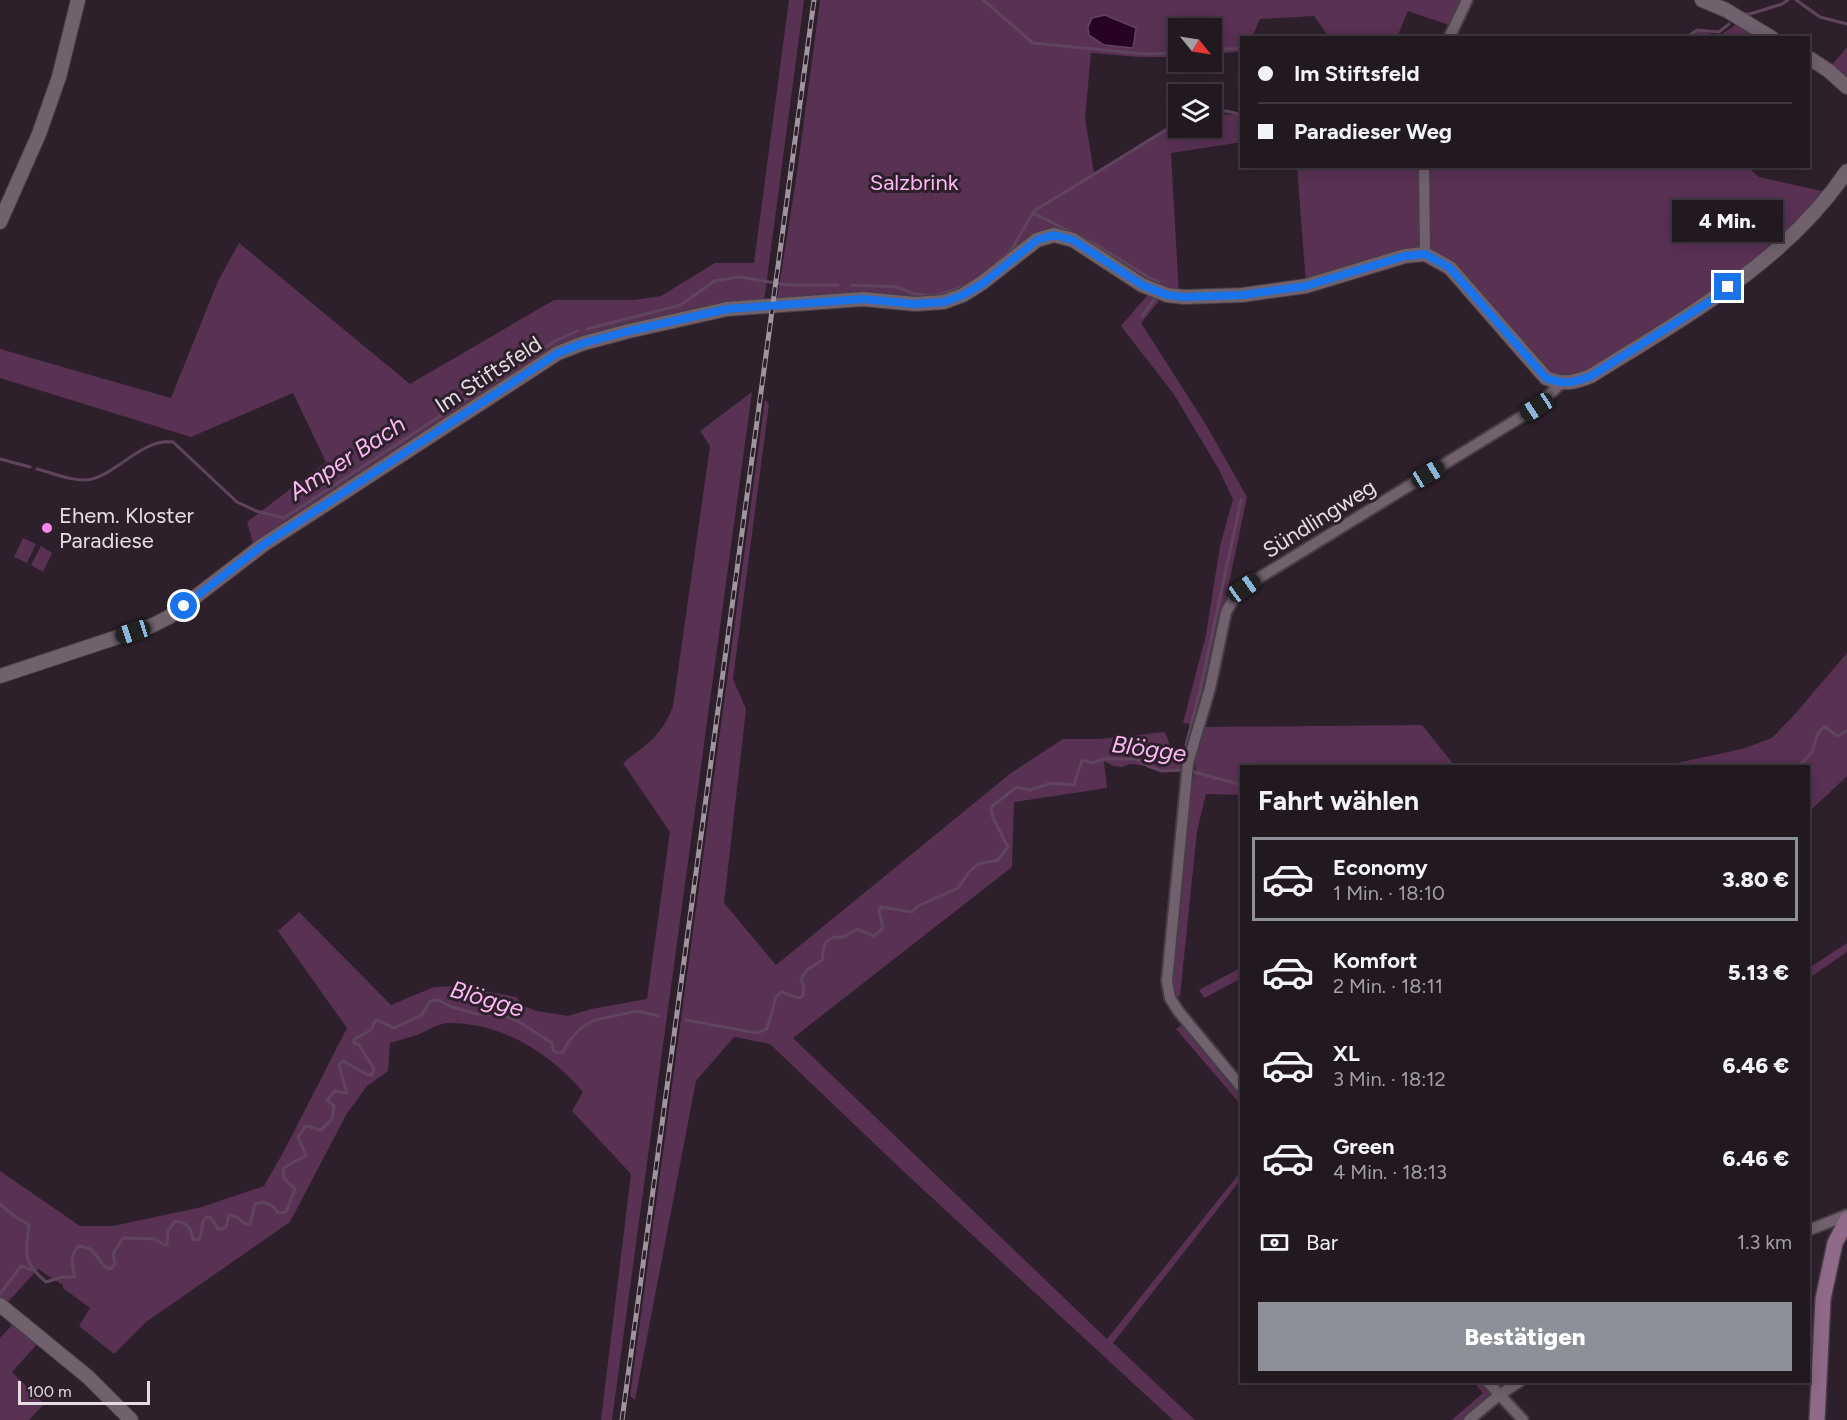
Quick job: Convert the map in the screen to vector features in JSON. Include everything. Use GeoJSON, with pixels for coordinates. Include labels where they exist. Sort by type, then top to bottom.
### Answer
{"type":"FeatureCollection","features":[{"type":"Feature","properties":{"kind":"main road"},"geometry":{"type":"LineString","coordinates":[[1817,1420],[1823,1299],[1835,1243],[1847,1217]]}},
{"type":"Feature","properties":{"kind":"street"},"geometry":{"type":"LineString","coordinates":[[0,222],[39,134],[58,77],[78,0]]}},
{"type":"Feature","properties":{"kind":"street"},"geometry":{"type":"LineString","coordinates":[[1450,36],[1467,0]]}},
{"type":"Feature","properties":{"kind":"street"},"geometry":{"type":"LineString","coordinates":[[1702,0],[1726,10],[1770,36]]}},
{"type":"Feature","properties":{"kind":"street"},"geometry":{"type":"LineString","coordinates":[[1810,59],[1847,87]]}},
{"type":"Feature","properties":{"kind":"street"},"geometry":{"type":"LineString","coordinates":[[1424,168],[1425,254],[1450,268],[1546,378],[1561,383],[1576,382],[1591,376],[1712,300],[1791,238],[1832,194],[1847,171]]}},
{"type":"Feature","properties":{"kind":"street","name":"Im Stiftsfeld"},"geometry":{"type":"LineString","coordinates":[[0,676],[151,626],[169,617],[263,545],[558,353],[584,343],[681,318],[727,309],[863,299],[915,304],[944,302],[963,295],[982,284],[1037,240],[1054,235],[1073,240],[1142,285],[1167,295],[1184,297],[1242,295],[1306,286],[1405,256],[1425,254]]}},
{"type":"Feature","properties":{"kind":"street","name":"Sündlingweg"},"geometry":{"type":"LineString","coordinates":[[1240,1086],[1179,1012],[1168,990],[1188,763],[1210,688],[1226,612],[1235,596],[1254,581],[1537,407],[1561,383]]}},
{"type":"Feature","properties":{"kind":"street"},"geometry":{"type":"LineString","coordinates":[[1810,1230],[1847,1217]]}},
{"type":"Feature","properties":{"kind":"street"},"geometry":{"type":"LineString","coordinates":[[3,1306],[88,1377],[131,1420]]}},
{"type":"Feature","properties":{"kind":"street"},"geometry":{"type":"LineString","coordinates":[[1489,1383],[1523,1420]]}},
{"type":"Feature","properties":{"kind":"street"},"geometry":{"type":"LineString","coordinates":[[1469,1420],[1517,1383]]}},
{"type":"Feature","properties":{"kind":"green space"},"geometry":{"type":"Polygon","coordinates":[[[789,0],[804,0],[764,301],[727,304],[679,313],[585,336],[441,422],[253,543],[247,522],[326,462],[293,393],[191,437],[0,378],[0,349],[171,398],[218,281],[239,243],[410,384],[554,300],[634,300],[661,296],[715,263],[754,263],[789,0]]]}},
{"type":"Feature","properties":{"kind":"green space","name":"Salzbrink"},"geometry":{"type":"Polygon","coordinates":[[[820,0],[1461,0],[1449,25],[1408,11],[1397,36],[1328,36],[1314,16],[1260,19],[1252,36],[1240,36],[1240,51],[1222,54],[1222,18],[1168,18],[1168,57],[1091,53],[1085,118],[1094,173],[1168,127],[1168,138],[1222,138],[1222,115],[1240,114],[1240,142],[1171,153],[1179,295],[1143,282],[1054,233],[961,296],[777,300],[820,0]]]}},
{"type":"Feature","properties":{"kind":"green space"},"geometry":{"type":"Polygon","coordinates":[[[1737,24],[1761,36],[1719,36],[1737,24]]]}},
{"type":"Feature","properties":{"kind":"green space"},"geometry":{"type":"Polygon","coordinates":[[[1697,30],[1719,36],[1688,36],[1697,30]]]}},
{"type":"Feature","properties":{"kind":"green space"},"geometry":{"type":"Polygon","coordinates":[[[1847,47],[1847,78],[1832,65],[1847,47]]]}},
{"type":"Feature","properties":{"kind":"green space"},"geometry":{"type":"Polygon","coordinates":[[[1297,168],[1421,168],[1423,252],[1306,284],[1297,168]]]}},
{"type":"Feature","properties":{"kind":"green space"},"geometry":{"type":"Polygon","coordinates":[[[1430,168],[1749,168],[1759,177],[1830,193],[1789,235],[1711,298],[1589,374],[1560,380],[1547,376],[1427,252],[1430,168]]]}},
{"type":"Feature","properties":{"kind":"green space"},"geometry":{"type":"Polygon","coordinates":[[[1152,290],[1163,296],[1141,323],[1205,423],[1247,497],[1198,725],[1183,723],[1206,635],[1220,546],[1233,499],[1218,468],[1173,393],[1121,326],[1152,290]]]}},
{"type":"Feature","properties":{"kind":"green space"},"geometry":{"type":"Polygon","coordinates":[[[752,392],[612,1420],[601,1420],[631,1174],[572,1111],[583,1092],[570,1078],[541,1053],[524,1043],[489,1028],[470,1024],[442,1024],[390,1043],[388,1071],[367,1086],[346,1115],[290,1222],[146,1322],[114,1354],[79,1326],[90,1308],[63,1288],[63,1285],[38,1269],[8,1302],[0,1297],[0,1171],[80,1226],[113,1226],[202,1207],[264,1186],[347,1028],[278,931],[299,912],[391,1005],[434,987],[458,986],[516,997],[526,1007],[568,1016],[591,1009],[647,999],[670,832],[623,763],[658,732],[673,706],[710,446],[700,431],[752,392]]]}},
{"type":"Feature","properties":{"kind":"green space"},"geometry":{"type":"Polygon","coordinates":[[[765,400],[769,404],[733,679],[746,709],[724,903],[776,965],[1011,773],[1063,739],[1099,739],[1165,732],[1173,753],[1186,772],[1172,769],[1160,772],[1146,766],[1130,764],[1122,767],[1113,766],[1104,761],[1107,788],[1014,802],[1012,867],[793,1038],[1107,1339],[1240,1173],[1240,1181],[1113,1343],[1195,1420],[1173,1420],[903,1171],[770,1044],[734,1037],[696,1081],[635,1400],[630,1396],[765,400]]]}},
{"type":"Feature","properties":{"kind":"green space"},"geometry":{"type":"Polygon","coordinates":[[[23,538],[36,544],[27,563],[14,557],[23,538]]]}},
{"type":"Feature","properties":{"kind":"green space"},"geometry":{"type":"Polygon","coordinates":[[[41,546],[52,553],[43,572],[31,565],[41,546]]]}},
{"type":"Feature","properties":{"kind":"green space"},"geometry":{"type":"Polygon","coordinates":[[[1847,653],[1847,776],[1810,811],[1810,765],[1668,765],[1742,749],[1772,738],[1847,653]]]}},
{"type":"Feature","properties":{"kind":"green space"},"geometry":{"type":"Polygon","coordinates":[[[1422,725],[1454,765],[1240,765],[1240,795],[1206,794],[1197,831],[1180,996],[1172,997],[1170,983],[1185,824],[1195,763],[1204,727],[1422,725]]]}},
{"type":"Feature","properties":{"kind":"green space"},"geometry":{"type":"Polygon","coordinates":[[[1847,943],[1847,952],[1810,977],[1810,967],[1847,943]]]}},
{"type":"Feature","properties":{"kind":"green space"},"geometry":{"type":"Polygon","coordinates":[[[1240,968],[1240,979],[1204,998],[1199,990],[1240,968]]]}},
{"type":"Feature","properties":{"kind":"green space"},"geometry":{"type":"Polygon","coordinates":[[[1185,1023],[1240,1089],[1240,1104],[1176,1029],[1185,1023]]]}},
{"type":"Feature","properties":{"kind":"green space"},"geometry":{"type":"Polygon","coordinates":[[[12,1325],[37,1344],[12,1372],[44,1404],[29,1420],[0,1420],[0,1338],[12,1325]]]}},
{"type":"Feature","properties":{"kind":"green space"},"geometry":{"type":"Polygon","coordinates":[[[1475,1383],[1486,1383],[1492,1389],[1491,1396],[1462,1420],[1452,1420],[1483,1393],[1475,1383]]]}},
{"type":"Feature","properties":{"kind":"shaded area"},"geometry":{"type":"Polygon","coordinates":[[[1105,15],[1136,28],[1133,48],[1104,45],[1089,35],[1088,27],[1092,18],[1105,15]]]}},
{"type":"Feature","properties":{"kind":"waterway"},"geometry":{"type":"LineString","coordinates":[[983,0],[1033,43],[1145,54],[1168,53]]}},
{"type":"Feature","properties":{"kind":"waterway","name":"Amper Bach"},"geometry":{"type":"LineString","coordinates":[[1745,14],[1782,4],[1788,0]]}},
{"type":"Feature","properties":{"kind":"waterway","name":"Amper Bach"},"geometry":{"type":"LineString","coordinates":[[1796,0],[1820,17],[1847,24]]}},
{"type":"Feature","properties":{"kind":"waterway","name":"Amper Bach"},"geometry":{"type":"LineString","coordinates":[[1688,36],[1697,30],[1719,32],[1729,24]]}},
{"type":"Feature","properties":{"kind":"waterway"},"geometry":{"type":"LineString","coordinates":[[1222,49],[1240,48]]}},
{"type":"Feature","properties":{"kind":"waterway","name":"Amper Bach"},"geometry":{"type":"LineString","coordinates":[[1222,111],[1240,114]]}},
{"type":"Feature","properties":{"kind":"waterway","name":"Amper Bach"},"geometry":{"type":"LineString","coordinates":[[993,266],[1012,249],[1034,211],[1168,129]]}},
{"type":"Feature","properties":{"kind":"waterway"},"geometry":{"type":"LineString","coordinates":[[1033,213],[1095,244],[1159,282],[1158,286]]}},
{"type":"Feature","properties":{"kind":"waterway","name":"Amper Bach"},"geometry":{"type":"LineString","coordinates":[[587,329],[681,305],[714,281],[739,277],[788,285],[838,285]]}},
{"type":"Feature","properties":{"kind":"waterway","name":"Amper Bach"},"geometry":{"type":"LineString","coordinates":[[851,285],[897,287],[915,294],[934,296],[963,287]]}},
{"type":"Feature","properties":{"kind":"waterway"},"geometry":{"type":"LineString","coordinates":[[1142,316],[1156,297]]}},
{"type":"Feature","properties":{"kind":"waterway","name":"Amper Bach"},"geometry":{"type":"LineString","coordinates":[[37,469],[71,479],[92,479],[112,470],[151,445],[173,442],[237,502],[256,511],[284,518],[555,341],[577,331]]}},
{"type":"Feature","properties":{"kind":"waterway","name":"Amper Bach"},"geometry":{"type":"LineString","coordinates":[[0,459],[30,467]]}},
{"type":"Feature","properties":{"kind":"waterway"},"geometry":{"type":"LineString","coordinates":[[1186,745],[1241,500]]}},
{"type":"Feature","properties":{"kind":"waterway","name":"Blögge"},"geometry":{"type":"LineString","coordinates":[[1800,765],[1812,752],[1817,735],[1824,726],[1837,736],[1847,731]]}},
{"type":"Feature","properties":{"kind":"waterway","name":"Blögge"},"geometry":{"type":"LineString","coordinates":[[686,1020],[757,1033],[767,1029],[776,997],[781,992],[799,998],[803,996],[804,986],[801,979],[806,971],[822,960],[827,941],[834,937],[844,937],[857,929],[874,936],[883,928],[879,910],[881,907],[912,912],[918,906],[958,888],[978,864],[998,860],[1008,847],[993,818],[991,807],[1017,787],[1030,790],[1052,783],[1074,785],[1082,760],[1092,763],[1103,759],[1136,759],[1162,771],[1184,770]]}},
{"type":"Feature","properties":{"kind":"waterway","name":"Blögge"},"geometry":{"type":"LineString","coordinates":[[1190,771],[1240,784]]}},
{"type":"Feature","properties":{"kind":"waterway","name":"Blögge"},"geometry":{"type":"LineString","coordinates":[[0,1204],[29,1225],[27,1257],[38,1275],[46,1282],[62,1277],[75,1277],[73,1257],[79,1246],[91,1249],[105,1267],[110,1269],[115,1264],[113,1254],[123,1238],[155,1239],[167,1245],[168,1231],[175,1221],[188,1227],[193,1240],[200,1239],[203,1221],[207,1217],[211,1218],[218,1229],[222,1229],[226,1227],[229,1215],[237,1217],[245,1224],[250,1224],[255,1204],[268,1204],[278,1213],[286,1212],[295,1189],[283,1177],[284,1168],[306,1156],[298,1137],[306,1126],[321,1130],[332,1119],[334,1106],[327,1100],[335,1091],[347,1093],[339,1065],[343,1061],[372,1075],[374,1069],[359,1045],[354,1043],[354,1039],[368,1032],[377,1020],[394,1028],[422,1015],[428,1004],[433,1000],[438,1000],[452,1007],[477,1014],[493,1012],[518,1021],[552,1043],[553,1050],[557,1053],[563,1052],[569,1041],[582,1027],[595,1020],[637,1011],[659,1016]]}},
{"type":"Feature","properties":{"kind":"waterway"},"geometry":{"type":"LineString","coordinates":[[0,1294],[21,1266],[32,1270]]}},
{"type":"Feature","properties":{"kind":"railway"},"geometry":{"type":"LineString","coordinates":[[622,1420],[814,0]]}},
{"type":"Feature","properties":{"kind":"place","name":"Ehem. Kloster Paradiese"},"geometry":{"type":"Point","coordinates":[47,528]}},
{"type":"Feature","properties":{"kind":"route"},"geometry":{"type":"LineString","coordinates":[[184,606],[263,545],[558,353],[584,343],[629,331],[727,309],[863,299],[915,304],[944,302],[963,295],[982,284],[1037,240],[1054,235],[1073,240],[1142,285],[1167,295],[1184,297],[1242,295],[1306,286],[1405,256],[1425,254],[1450,268],[1546,378],[1561,383],[1576,382],[1591,376],[1712,300],[1728,287]]}}]}
